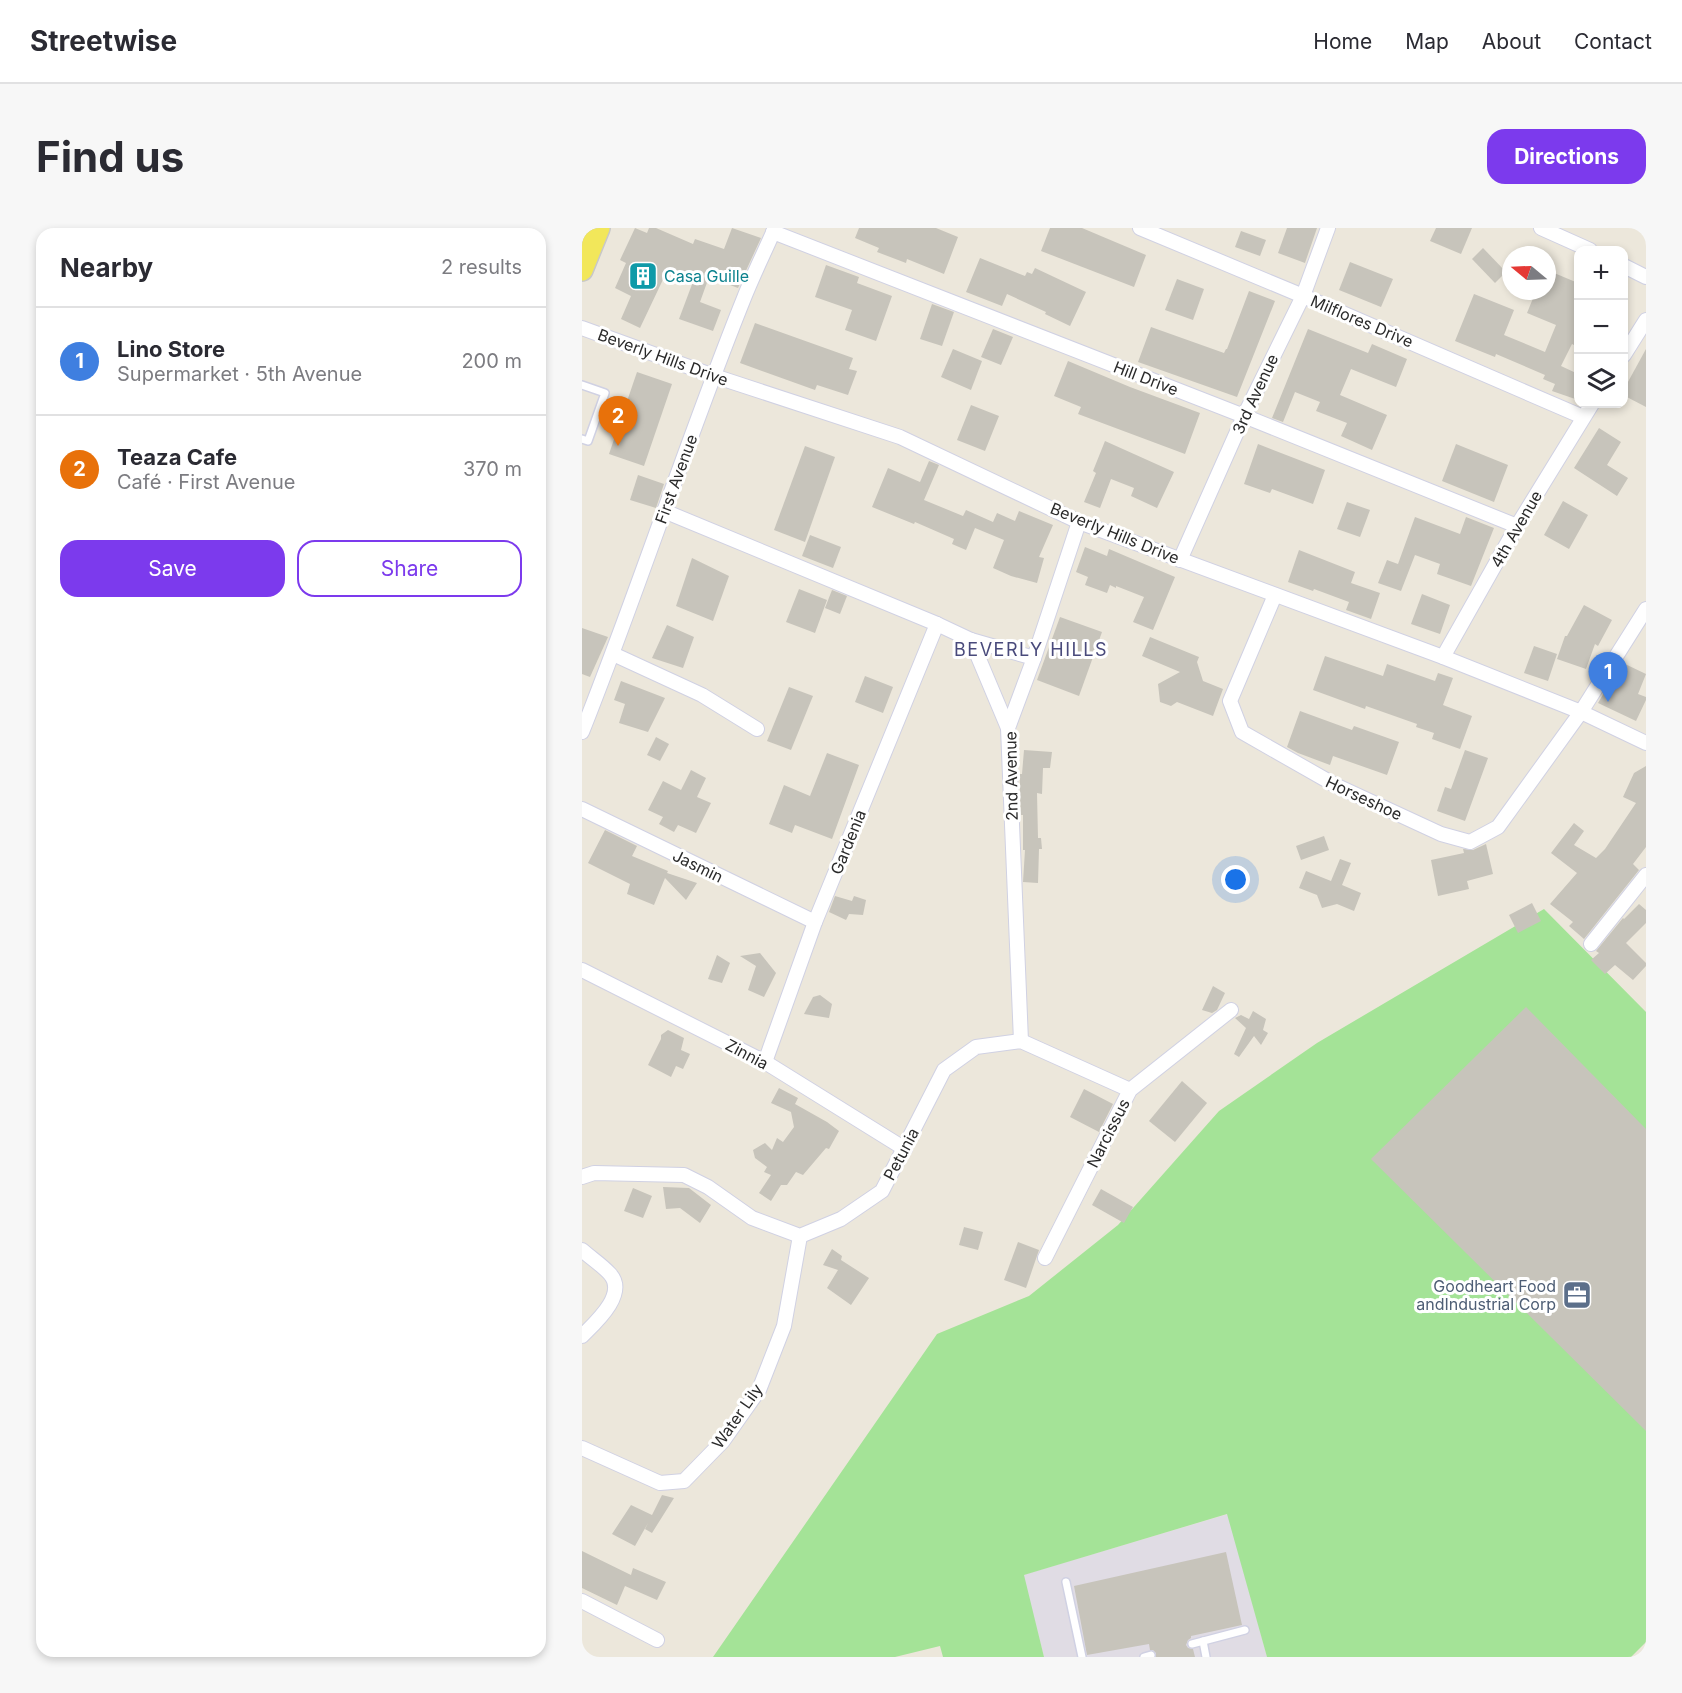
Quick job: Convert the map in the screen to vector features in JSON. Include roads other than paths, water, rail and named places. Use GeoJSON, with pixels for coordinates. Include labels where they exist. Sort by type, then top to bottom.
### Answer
{"type":"FeatureCollection","features":[{"type":"Feature","properties":{"kind":"main road"},"geometry":{"type":"LineString","coordinates":[[584,266],[598,228]]}},
{"type":"Feature","properties":{"kind":"main road"},"geometry":{"type":"LineString","coordinates":[[582,239],[586,249],[584,266]]}},
{"type":"Feature","properties":{"kind":"street","name":"Milflores Drive"},"geometry":{"type":"LineString","coordinates":[[1140,228],[1583,417]]}},
{"type":"Feature","properties":{"kind":"street","name":"3rd Avenue"},"geometry":{"type":"LineString","coordinates":[[1180,560],[1244,416],[1303,296],[1328,228]]}},
{"type":"Feature","properties":{"kind":"street"},"geometry":{"type":"LineString","coordinates":[[1541,228],[1581,246]]}},
{"type":"Feature","properties":{"kind":"street","name":"First Avenue"},"geometry":{"type":"LineString","coordinates":[[582,732],[613,654],[714,376],[774,230]]}},
{"type":"Feature","properties":{"kind":"street","name":"Hill Drive"},"geometry":{"type":"LineString","coordinates":[[774,230],[1517,526]]}},
{"type":"Feature","properties":{"kind":"street"},"geometry":{"type":"LineString","coordinates":[[1628,268],[1646,277]]}},
{"type":"Feature","properties":{"kind":"street"},"geometry":{"type":"LineString","coordinates":[[1624,354],[1646,321]]}},
{"type":"Feature","properties":{"kind":"street","name":"Beverly Hills Drive"},"geometry":{"type":"LineString","coordinates":[[582,328],[714,376],[900,437],[1079,522],[1443,657],[1581,712],[1646,743]]}},
{"type":"Feature","properties":{"kind":"street","name":"4th Avenue"},"geometry":{"type":"LineString","coordinates":[[1443,657],[1517,526],[1589,408]]}},
{"type":"Feature","properties":{"kind":"street"},"geometry":{"type":"LineString","coordinates":[[664,511],[971,640],[1034,658]]}},
{"type":"Feature","properties":{"kind":"street","name":"2nd Avenue"},"geometry":{"type":"LineString","coordinates":[[1021,1041],[1008,728],[1079,522]]}},
{"type":"Feature","properties":{"kind":"street","name":"Horseshoe"},"geometry":{"type":"LineString","coordinates":[[1275,595],[1230,701],[1242,732],[1335,785],[1441,834],[1470,842],[1498,827],[1581,712],[1646,609]]}},
{"type":"Feature","properties":{"kind":"street","name":"Gardenia"},"geometry":{"type":"LineString","coordinates":[[765,1062],[815,922],[937,624]]}},
{"type":"Feature","properties":{"kind":"street"},"geometry":{"type":"LineString","coordinates":[[971,640],[1008,728]]}},
{"type":"Feature","properties":{"kind":"street"},"geometry":{"type":"LineString","coordinates":[[613,654],[702,695],[757,729]]}},
{"type":"Feature","properties":{"kind":"street","name":"Jasmin"},"geometry":{"type":"LineString","coordinates":[[582,809],[815,922]]}},
{"type":"Feature","properties":{"kind":"street"},"geometry":{"type":"LineString","coordinates":[[1591,944],[1644,882]]}},
{"type":"Feature","properties":{"kind":"street","name":"Zinnia"},"geometry":{"type":"LineString","coordinates":[[582,970],[765,1062],[905,1149]]}},
{"type":"Feature","properties":{"kind":"street","name":"Narcissus"},"geometry":{"type":"LineString","coordinates":[[1045,1258],[1130,1090],[1231,1010]]}},
{"type":"Feature","properties":{"kind":"street"},"geometry":{"type":"LineString","coordinates":[[1021,1041],[1130,1090]]}},
{"type":"Feature","properties":{"kind":"street","name":"Petunia"},"geometry":{"type":"LineString","coordinates":[[800,1236],[841,1219],[882,1191],[944,1070],[976,1047],[1021,1041]]}},
{"type":"Feature","properties":{"kind":"street"},"geometry":{"type":"LineString","coordinates":[[582,1178],[594,1173],[684,1175],[708,1187],[752,1218],[800,1236]]}},
{"type":"Feature","properties":{"kind":"street","name":"Water Lily"},"geometry":{"type":"LineString","coordinates":[[582,1448],[660,1483],[684,1481],[723,1441],[759,1390],[784,1326],[800,1236]]}},
{"type":"Feature","properties":{"kind":"street"},"geometry":{"type":"LineString","coordinates":[[582,1250],[611,1275],[616,1288],[615,1295],[602,1316],[582,1336]]}},
{"type":"Feature","properties":{"kind":"street"},"geometry":{"type":"LineString","coordinates":[[582,1601],[657,1640]]}},
{"type":"Feature","properties":{"kind":"lane"},"geometry":{"type":"LineString","coordinates":[[582,385],[605,393],[588,441],[582,439]]}},
{"type":"Feature","properties":{"kind":"lane"},"geometry":{"type":"LineString","coordinates":[[1066,1582],[1082,1657]]}},
{"type":"Feature","properties":{"kind":"lane"},"geometry":{"type":"LineString","coordinates":[[1192,1644],[1245,1630]]}},
{"type":"Feature","properties":{"kind":"lane"},"geometry":{"type":"LineString","coordinates":[[1203,1641],[1206,1657]]}},
{"type":"Feature","properties":{"kind":"place","name":"Casa Guille"},"geometry":{"type":"Point","coordinates":[643,276]}},
{"type":"Feature","properties":{"kind":"place","name":"Teaza Cafe"},"geometry":{"type":"Point","coordinates":[618,446]}},
{"type":"Feature","properties":{"kind":"place","name":"Lino Store"},"geometry":{"type":"Point","coordinates":[1608,702]}},
{"type":"Feature","properties":{"kind":"place","name":"Goodheart Food andIndustrial Corp"},"geometry":{"type":"Point","coordinates":[1577,1295]}},
{"type":"Feature","properties":{"kind":"district","name":"BEVERLY HILLS"},"geometry":{"type":"Point","coordinates":[1031,650]}}]}
